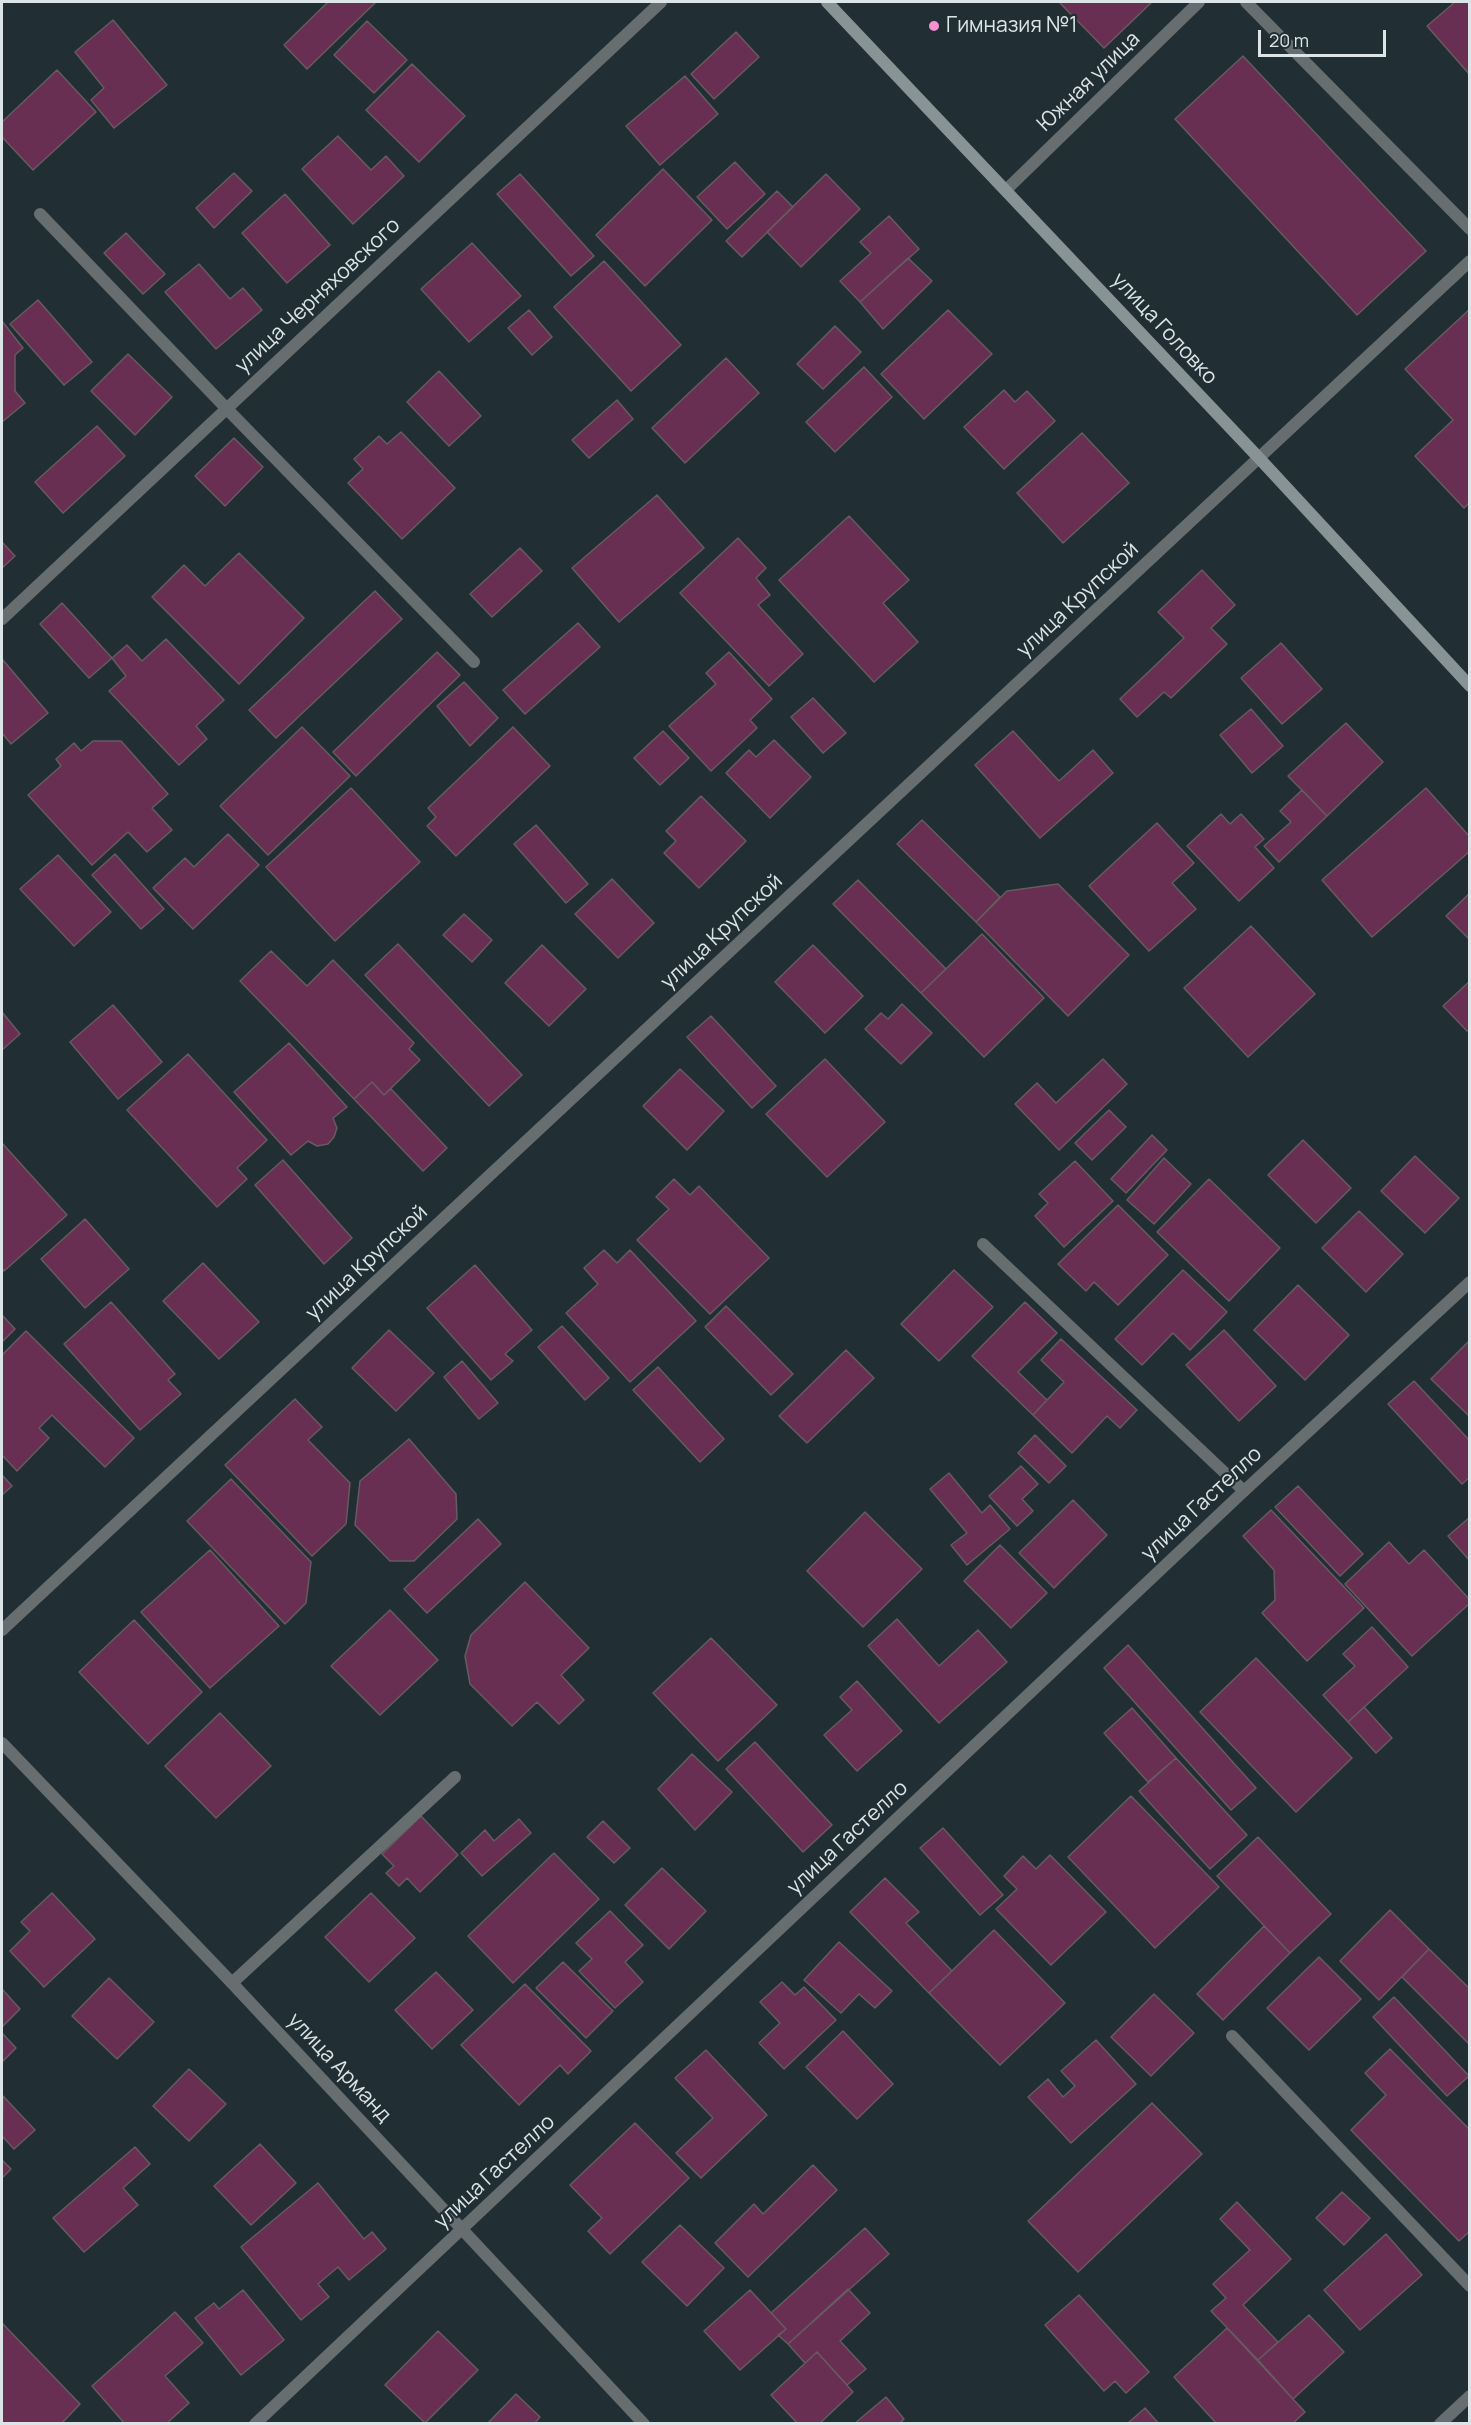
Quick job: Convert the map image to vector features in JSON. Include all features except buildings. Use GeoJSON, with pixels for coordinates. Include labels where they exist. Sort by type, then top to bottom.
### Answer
{"type":"FeatureCollection","features":[{"type":"Feature","properties":{"kind":"street","name":"улица Черняховского"},"geometry":{"type":"LineString","coordinates":[[2,619],[661,2]]}},
{"type":"Feature","properties":{"kind":"street","name":"улица Головко"},"geometry":{"type":"LineString","coordinates":[[827,2],[1259,458],[1470,686]]}},
{"type":"Feature","properties":{"kind":"street","name":"Южная улица"},"geometry":{"type":"LineString","coordinates":[[1006,190],[1199,2]]}},
{"type":"Feature","properties":{"kind":"street"},"geometry":{"type":"LineString","coordinates":[[1246,2],[1470,229]]}},
{"type":"Feature","properties":{"kind":"street"},"geometry":{"type":"LineString","coordinates":[[40,214],[474,662]]}},
{"type":"Feature","properties":{"kind":"street","name":"улица Крупской"},"geometry":{"type":"LineString","coordinates":[[2,1630],[1470,261]]}},
{"type":"Feature","properties":{"kind":"street"},"geometry":{"type":"LineString","coordinates":[[983,1244],[1244,1491]]}},
{"type":"Feature","properties":{"kind":"street","name":"улица Гастелло"},"geometry":{"type":"LineString","coordinates":[[255,2424],[1244,1491],[1470,1282]]}},
{"type":"Feature","properties":{"kind":"street","name":"улица Арманд"},"geometry":{"type":"LineString","coordinates":[[2,1743],[232,1983],[644,2424]]}},
{"type":"Feature","properties":{"kind":"street"},"geometry":{"type":"LineString","coordinates":[[232,1983],[455,1777]]}},
{"type":"Feature","properties":{"kind":"street"},"geometry":{"type":"LineString","coordinates":[[1232,2036],[1470,2286]]}},
{"type":"Feature","properties":{"kind":"street"},"geometry":{"type":"LineString","coordinates":[[1440,2424],[1470,2396]]}},
{"type":"Feature","properties":{"kind":"place","name":"Гимназия №1"},"geometry":{"type":"Point","coordinates":[934,26]}}]}
